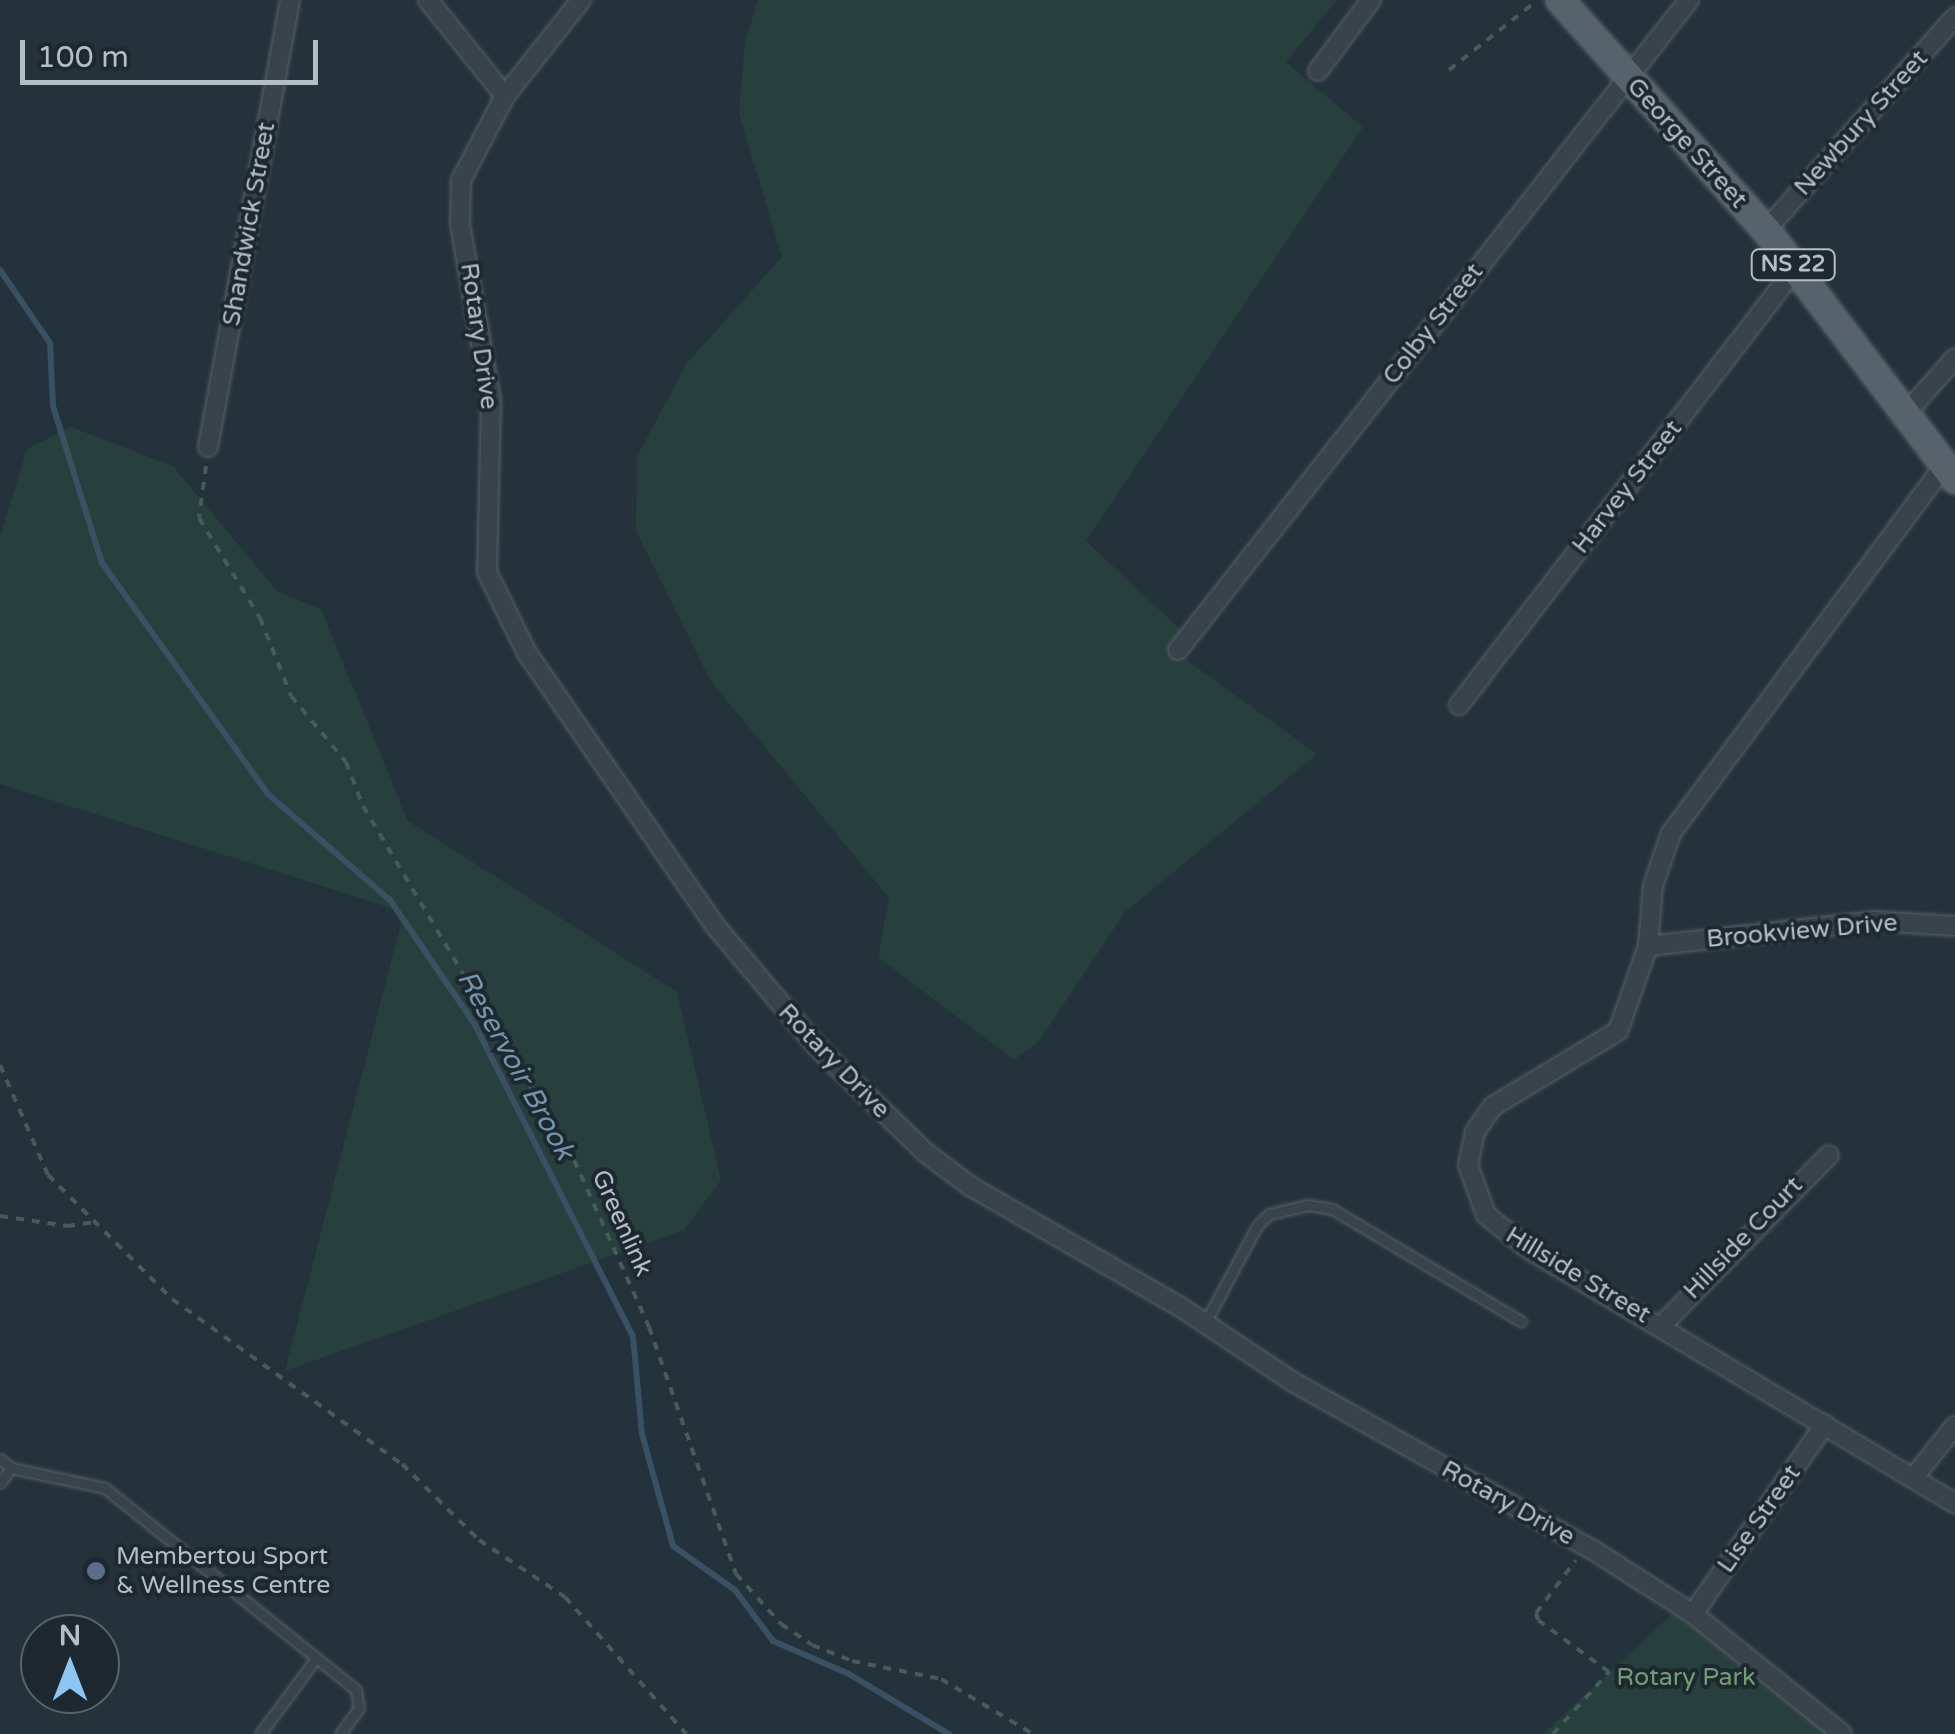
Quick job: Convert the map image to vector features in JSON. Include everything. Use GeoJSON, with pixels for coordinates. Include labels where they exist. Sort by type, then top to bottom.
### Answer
{"type":"FeatureCollection","features":[{"type":"Feature","properties":{"kind":"main road","name":"George Street"},"geometry":{"type":"LineString","coordinates":[[1560,0],[1766,230],[1909,410],[1949,473]]}},
{"type":"Feature","properties":{"kind":"street","name":"Shandwick Street"},"geometry":{"type":"LineString","coordinates":[[208,448],[290,0]]}},
{"type":"Feature","properties":{"kind":"street"},"geometry":{"type":"LineString","coordinates":[[428,0],[505,96]]}},
{"type":"Feature","properties":{"kind":"street","name":"Rotary Drive"},"geometry":{"type":"LineString","coordinates":[[581,0],[505,96],[465,163],[458,199],[490,383],[486,558],[511,626],[717,928],[818,1048],[926,1153],[970,1186],[1205,1324],[1296,1384],[1532,1513],[1693,1614],[1842,1734]]}},
{"type":"Feature","properties":{"kind":"street"},"geometry":{"type":"LineString","coordinates":[[1318,71],[1371,0]]}},
{"type":"Feature","properties":{"kind":"street","name":"Colby Street"},"geometry":{"type":"LineString","coordinates":[[1178,650],[1689,0]]}},
{"type":"Feature","properties":{"kind":"street","name":"Newbury Street"},"geometry":{"type":"LineString","coordinates":[[1766,230],[1955,17]]}},
{"type":"Feature","properties":{"kind":"street","name":"Harvey Street"},"geometry":{"type":"LineString","coordinates":[[1459,705],[1796,269]]}},
{"type":"Feature","properties":{"kind":"street"},"geometry":{"type":"LineString","coordinates":[[1909,410],[1955,358]]}},
{"type":"Feature","properties":{"kind":"street","name":"Hillside Street"},"geometry":{"type":"LineString","coordinates":[[1949,473],[1677,823],[1656,873],[1648,946],[1618,1031],[1500,1100],[1475,1132],[1468,1166],[1474,1194],[1496,1225],[1567,1274],[1662,1326],[1955,1503]]}},
{"type":"Feature","properties":{"kind":"street","name":"Brookview Drive"},"geometry":{"type":"LineString","coordinates":[[1648,946],[1876,921],[1955,926]]}},
{"type":"Feature","properties":{"kind":"street","name":"Hillside Court"},"geometry":{"type":"LineString","coordinates":[[1662,1326],[1829,1154]]}},
{"type":"Feature","properties":{"kind":"street","name":"Lise Street"},"geometry":{"type":"LineString","coordinates":[[1693,1614],[1825,1424]]}},
{"type":"Feature","properties":{"kind":"street"},"geometry":{"type":"LineString","coordinates":[[1913,1478],[1955,1426]]}},
{"type":"Feature","properties":{"kind":"lane"},"geometry":{"type":"LineString","coordinates":[[1205,1324],[1257,1226],[1269,1214],[1308,1205],[1332,1209],[1521,1321]]}},
{"type":"Feature","properties":{"kind":"lane"},"geometry":{"type":"LineString","coordinates":[[0,1460],[11,1468],[105,1488],[356,1690],[358,1708],[340,1734]]}},
{"type":"Feature","properties":{"kind":"lane"},"geometry":{"type":"LineString","coordinates":[[0,1483],[11,1468]]}},
{"type":"Feature","properties":{"kind":"lane"},"geometry":{"type":"LineString","coordinates":[[260,1734],[316,1658]]}},
{"type":"Feature","properties":{"kind":"path"},"geometry":{"type":"LineString","coordinates":[[1449,70],[1537,0]]}},
{"type":"Feature","properties":{"kind":"path","name":"Greenlink"},"geometry":{"type":"LineString","coordinates":[[208,448],[199,518],[260,618],[291,696],[346,762],[363,806],[574,1160],[649,1327],[736,1574],[781,1624],[812,1645],[941,1679],[1033,1734]]}},
{"type":"Feature","properties":{"kind":"path"},"geometry":{"type":"LineString","coordinates":[[0,1065],[48,1175],[172,1299],[402,1464],[479,1540],[565,1597],[686,1734]]}},
{"type":"Feature","properties":{"kind":"path"},"geometry":{"type":"LineString","coordinates":[[0,1216],[67,1226],[95,1222]]}},
{"type":"Feature","properties":{"kind":"path"},"geometry":{"type":"LineString","coordinates":[[1553,1734],[1609,1672],[1536,1612],[1570,1564],[1582,1561]]}},
{"type":"Feature","properties":{"kind":"green space"},"geometry":{"type":"Polygon","coordinates":[[[758,0],[1337,0],[1286,62],[1363,127],[1086,541],[1182,631],[1170,648],[1317,754],[1125,912],[1039,1041],[1014,1060],[878,957],[889,898],[710,680],[636,531],[637,456],[687,363],[782,257],[739,114],[745,42],[758,0]]]}},
{"type":"Feature","properties":{"kind":"green space"},"geometry":{"type":"Polygon","coordinates":[[[71,427],[173,466],[277,591],[321,609],[408,821],[677,992],[721,1180],[684,1230],[285,1371],[404,912],[0,784],[0,537],[27,449],[71,427]]]}},
{"type":"Feature","properties":{"kind":"green space","name":"Rotary Park"},"geometry":{"type":"Polygon","coordinates":[[[1686,1601],[1828,1734],[1543,1734],[1686,1601]]]}},
{"type":"Feature","properties":{"kind":"waterway","name":"Reservoir Brook"},"geometry":{"type":"LineString","coordinates":[[0,270],[50,343],[53,406],[102,563],[269,795],[390,900],[474,1023],[633,1336],[642,1434],[673,1546],[735,1590],[773,1641],[849,1674],[949,1734]]}},
{"type":"Feature","properties":{"kind":"place","name":"Membertou Sport & Wellness Centre"},"geometry":{"type":"Point","coordinates":[96,1571]}}]}
